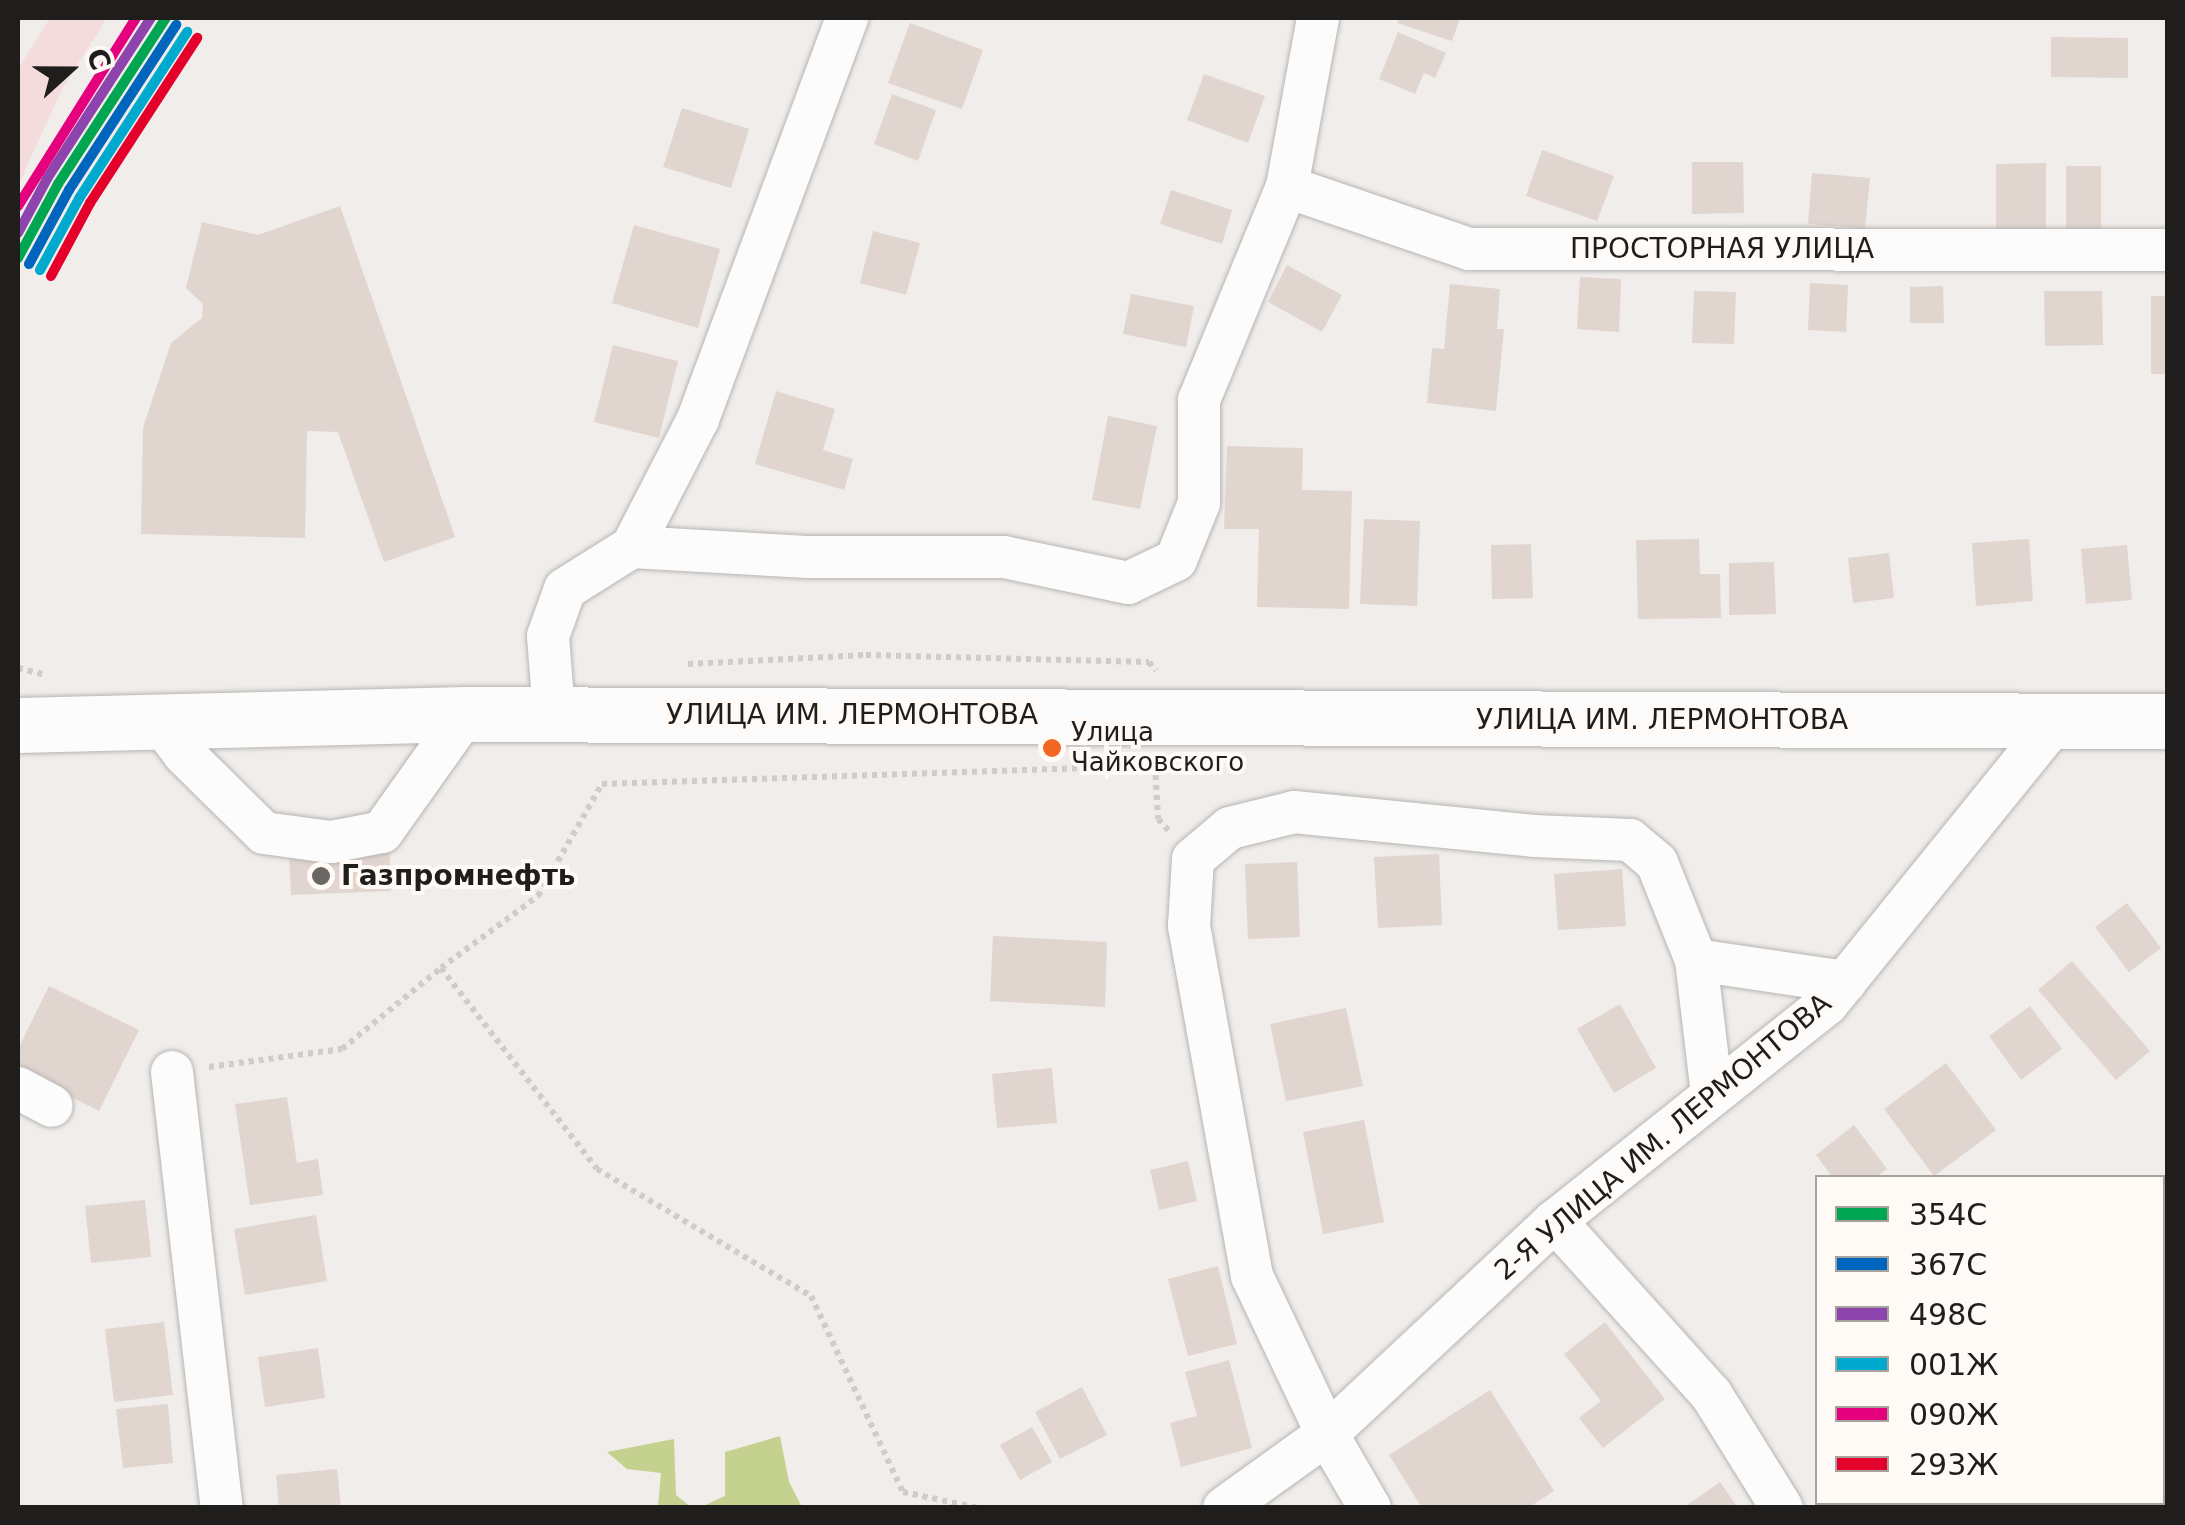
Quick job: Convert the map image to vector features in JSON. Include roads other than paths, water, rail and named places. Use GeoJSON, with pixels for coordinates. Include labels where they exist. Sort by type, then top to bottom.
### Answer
{"type":"FeatureCollection","features":[{"type":"Feature","properties":{"kind":"highway","name":"УЛИЦА ИМ. ЛЕРМОНТОВА"},"geometry":{"type":"LineString","coordinates":[[18,726],[466,714],[2168,721]]}},
{"type":"Feature","properties":{"kind":"street"},"geometry":{"type":"LineString","coordinates":[[554,714],[548,636],[565,589],[632,547],[698,418],[847,18]]}},
{"type":"Feature","properties":{"kind":"street"},"geometry":{"type":"LineString","coordinates":[[632,547],[807,557],[1004,557],[1128,582],[1176,560],[1199,504],[1199,400],[1287,187],[1318,18]]}},
{"type":"Feature","properties":{"kind":"street","name":"ПРОСТОРНАЯ УЛИЦА"},"geometry":{"type":"LineString","coordinates":[[1287,187],[1469,249],[2168,250]]}},
{"type":"Feature","properties":{"kind":"street"},"geometry":{"type":"LineString","coordinates":[[160,722],[184,754],[264,833],[331,842],[382,832],[466,714]]}},
{"type":"Feature","properties":{"kind":"street","name":"2-Я УЛИЦА ИМ. ЛЕРМОНТОВА"},"geometry":{"type":"LineString","coordinates":[[1224,1508],[1327,1434],[1555,1221],[1827,1004],[2056,722]]}},
{"type":"Feature","properties":{"kind":"street"},"geometry":{"type":"LineString","coordinates":[[1370,1508],[1327,1434],[1252,1276],[1189,926],[1193,859],[1230,828],[1294,812],[1534,836],[1630,840],[1657,863],[1696,960],[1712,1094]]}},
{"type":"Feature","properties":{"kind":"street"},"geometry":{"type":"LineString","coordinates":[[1696,960],[1845,982]]}},
{"type":"Feature","properties":{"kind":"street"},"geometry":{"type":"LineString","coordinates":[[172,1072],[222,1508]]}},
{"type":"Feature","properties":{"kind":"street"},"geometry":{"type":"LineString","coordinates":[[1555,1221],[1711,1394],[1782,1508]]}},
{"type":"Feature","properties":{"kind":"place","name":"Улица Чайковского"},"geometry":{"type":"Point","coordinates":[1052,748]}},
{"type":"Feature","properties":{"kind":"place","name":"Газпромнефть"},"geometry":{"type":"Point","coordinates":[321,876]}}]}
